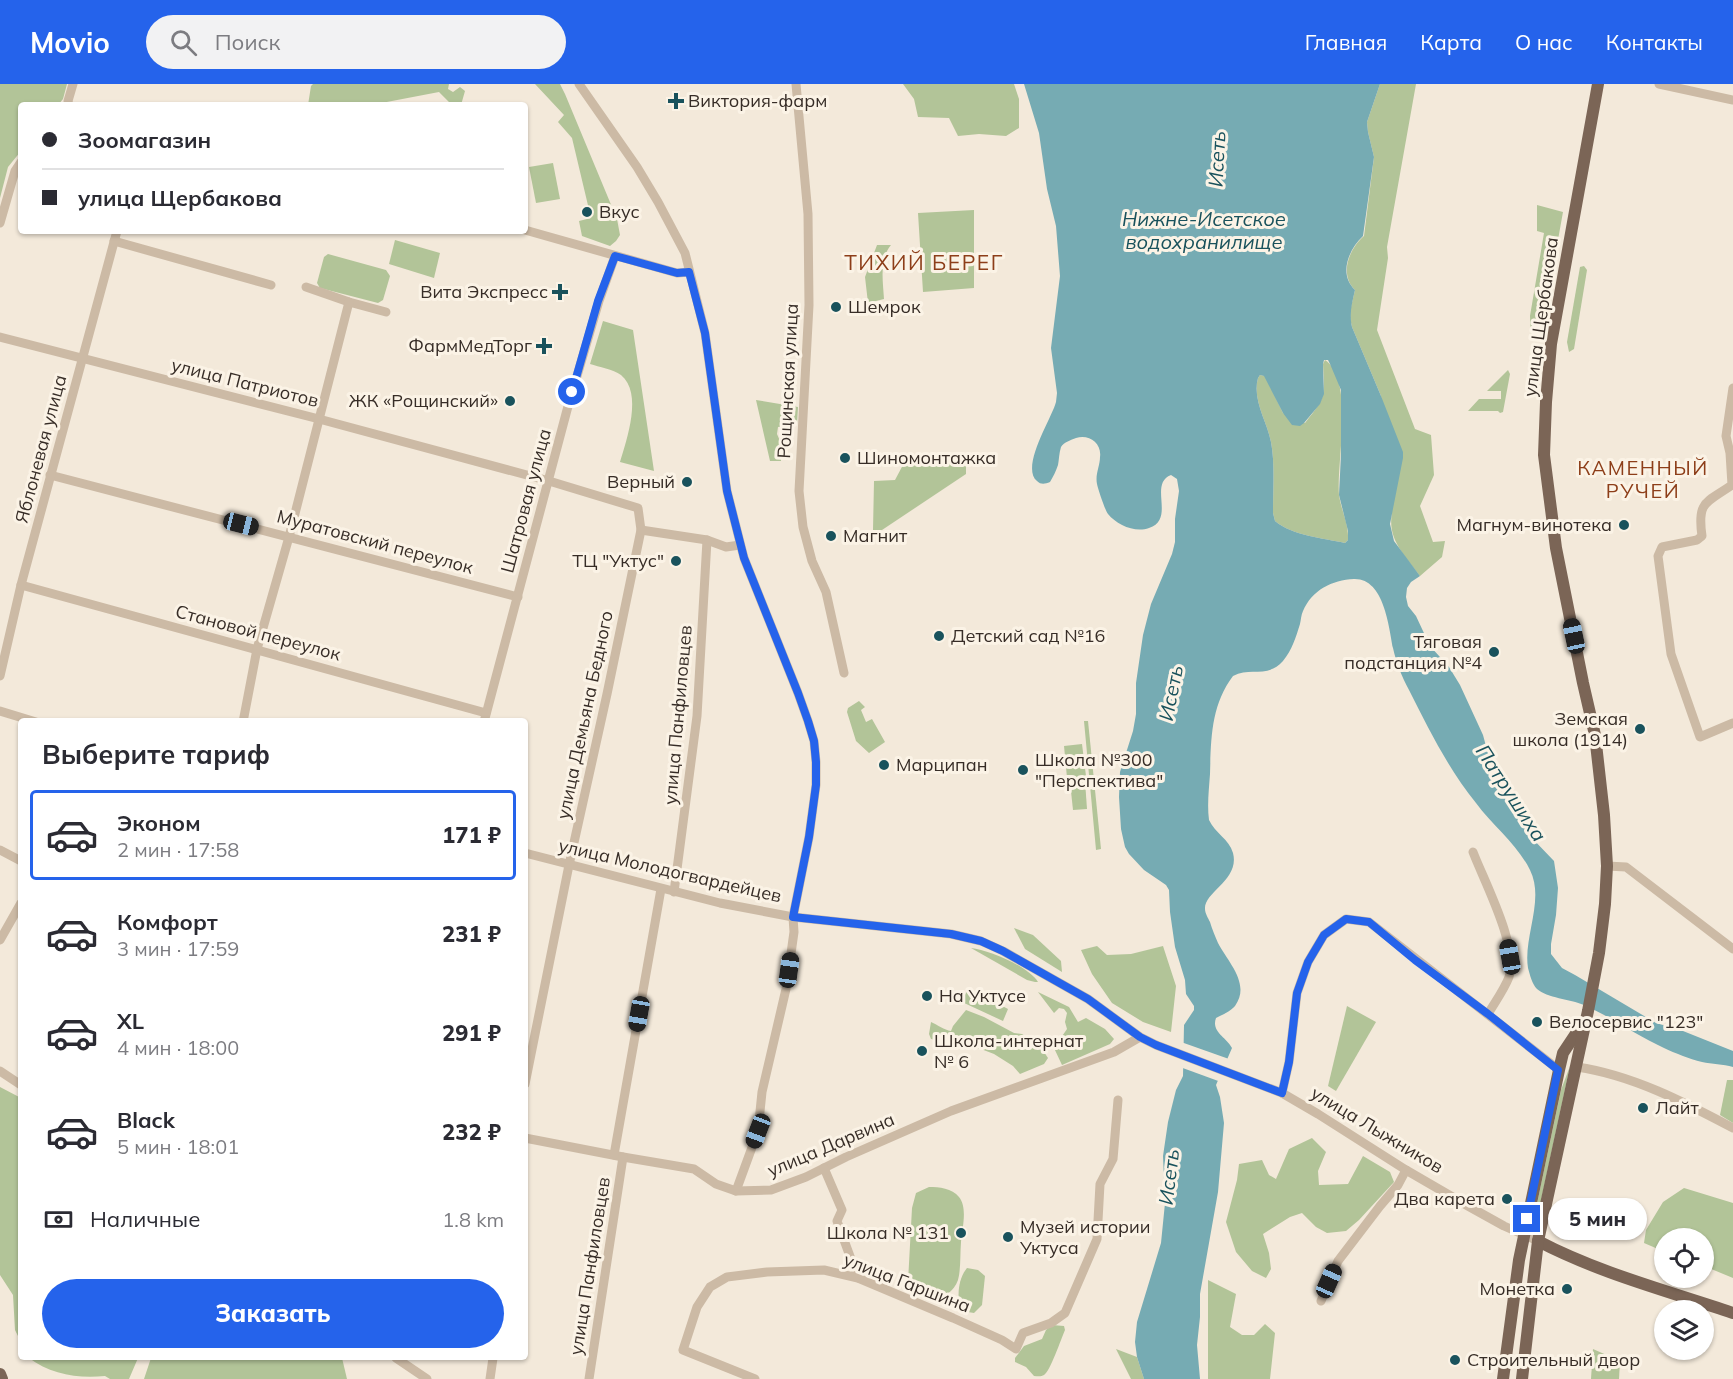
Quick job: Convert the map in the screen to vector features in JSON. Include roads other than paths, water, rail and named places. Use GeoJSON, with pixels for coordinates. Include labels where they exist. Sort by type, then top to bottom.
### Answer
{"type":"FeatureCollection","features":[{"type":"Feature","properties":{"kind":"main road","name":"улица Щербакова"},"geometry":{"type":"LineString","coordinates":[[1522,1379],[1538,1241],[1577,1067],[1599,953],[1605,904],[1607,866],[1604,815],[1595,735],[1582,682],[1556,548],[1544,455],[1551,344],[1598,84]]}},
{"type":"Feature","properties":{"kind":"main road","name":"улица Щербакова"},"geometry":{"type":"LineString","coordinates":[[1503,1379],[1519,1260],[1558,1070],[1563,1053],[1587,1015]]}},
{"type":"Feature","properties":{"kind":"main road"},"geometry":{"type":"LineString","coordinates":[[1538,1241],[1610,1272],[1733,1313]]}},
{"type":"Feature","properties":{"kind":"main road"},"geometry":{"type":"LineString","coordinates":[[0,1374],[2,1379]]}},
{"type":"Feature","properties":{"kind":"street"},"geometry":{"type":"LineString","coordinates":[[68,102],[73,84]]}},
{"type":"Feature","properties":{"kind":"street"},"geometry":{"type":"LineString","coordinates":[[579,84],[620,142],[658,202],[685,253],[705,333],[727,491],[740,545],[814,741],[816,785],[809,837],[793,917],[794,932],[786,989],[762,1092],[758,1131],[736,1191]]}},
{"type":"Feature","properties":{"kind":"street","name":"Рощинская улица"},"geometry":{"type":"LineString","coordinates":[[796,84],[808,214],[808,305],[799,490],[803,527],[812,561],[826,592],[844,673]]}},
{"type":"Feature","properties":{"kind":"street"},"geometry":{"type":"LineString","coordinates":[[1659,84],[1733,100]]}},
{"type":"Feature","properties":{"kind":"street"},"geometry":{"type":"LineString","coordinates":[[0,223],[18,166]]}},
{"type":"Feature","properties":{"kind":"street"},"geometry":{"type":"LineString","coordinates":[[528,231],[677,273],[689,272]]}},
{"type":"Feature","properties":{"kind":"street","name":"Яблоневая улица"},"geometry":{"type":"LineString","coordinates":[[0,676],[21,585],[116,234]]}},
{"type":"Feature","properties":{"kind":"street"},"geometry":{"type":"LineString","coordinates":[[114,241],[271,285]]}},
{"type":"Feature","properties":{"kind":"street","name":"Шатровая улица"},"geometry":{"type":"LineString","coordinates":[[485,717],[567,410],[598,301],[615,256]]}},
{"type":"Feature","properties":{"kind":"street"},"geometry":{"type":"LineString","coordinates":[[306,287],[386,312]]}},
{"type":"Feature","properties":{"kind":"street"},"geometry":{"type":"LineString","coordinates":[[244,718],[257,650],[289,537],[349,302]]}},
{"type":"Feature","properties":{"kind":"street","name":"улица Патриотов"},"geometry":{"type":"LineString","coordinates":[[0,337],[319,418],[549,481],[638,508],[641,530]]}},
{"type":"Feature","properties":{"kind":"street"},"geometry":{"type":"LineString","coordinates":[[1733,388],[1726,436],[1730,453],[1732,485],[1703,505],[1700,518],[1702,536],[1697,540],[1662,547],[1658,556],[1671,654],[1700,737],[1733,723]]}},
{"type":"Feature","properties":{"kind":"street","name":"Муратовский переулок"},"geometry":{"type":"LineString","coordinates":[[50,475],[518,597]]}},
{"type":"Feature","properties":{"kind":"street"},"geometry":{"type":"LineString","coordinates":[[641,530],[707,540],[726,547],[740,545]]}},
{"type":"Feature","properties":{"kind":"street","name":"улица Демьяна Бедного"},"geometry":{"type":"LineString","coordinates":[[528,1069],[641,530]]}},
{"type":"Feature","properties":{"kind":"street","name":"улица Панфиловцев"},"geometry":{"type":"LineString","coordinates":[[674,892],[697,716],[707,540]]}},
{"type":"Feature","properties":{"kind":"street","name":"Становой переулок"},"geometry":{"type":"LineString","coordinates":[[21,585],[257,650],[485,717]]}},
{"type":"Feature","properties":{"kind":"street"},"geometry":{"type":"LineString","coordinates":[[0,711],[23,718]]}},
{"type":"Feature","properties":{"kind":"street"},"geometry":{"type":"LineString","coordinates":[[0,850],[18,859]]}},
{"type":"Feature","properties":{"kind":"street"},"geometry":{"type":"LineString","coordinates":[[1473,852],[1506,936],[1510,957],[1509,975],[1488,1014]]}},
{"type":"Feature","properties":{"kind":"street","name":"улица Молодогвардейцев"},"geometry":{"type":"LineString","coordinates":[[528,854],[661,889],[793,917],[951,934]]}},
{"type":"Feature","properties":{"kind":"street"},"geometry":{"type":"LineString","coordinates":[[1607,866],[1626,867],[1733,949]]}},
{"type":"Feature","properties":{"kind":"street","name":"улица Панфиловцев"},"geometry":{"type":"LineString","coordinates":[[589,1379],[619,1156],[661,889]]}},
{"type":"Feature","properties":{"kind":"street"},"geometry":{"type":"LineString","coordinates":[[0,940],[18,908]]}},
{"type":"Feature","properties":{"kind":"street"},"geometry":{"type":"LineString","coordinates":[[1282,1093],[1289,1062],[1297,993],[1308,962],[1324,935],[1346,919],[1369,922],[1558,1070]]}},
{"type":"Feature","properties":{"kind":"street","name":"улица Лыжников"},"geometry":{"type":"LineString","coordinates":[[951,934],[981,941],[1003,951],[1088,999],[1140,1037],[1282,1093],[1406,1170],[1525,1236]]}},
{"type":"Feature","properties":{"kind":"street","name":"улица Дарвина"},"geometry":{"type":"LineString","coordinates":[[528,1139],[694,1169],[716,1184],[736,1191],[771,1190],[806,1177],[951,1111],[1114,1052],[1140,1037]]}},
{"type":"Feature","properties":{"kind":"street"},"geometry":{"type":"LineString","coordinates":[[1577,1067],[1648,1087],[1686,1103],[1733,1128]]}},
{"type":"Feature","properties":{"kind":"street"},"geometry":{"type":"LineString","coordinates":[[0,1071],[18,1083]]}},
{"type":"Feature","properties":{"kind":"street","name":"улица Гаршина"},"geometry":{"type":"LineString","coordinates":[[755,1379],[683,1350],[697,1307],[711,1287],[727,1277],[767,1272],[824,1270],[858,1278],[992,1336],[1016,1349],[1023,1333],[1051,1323],[1065,1313],[1097,1239],[1100,1184],[1113,1159],[1118,1100]]}},
{"type":"Feature","properties":{"kind":"street"},"geometry":{"type":"LineString","coordinates":[[824,1168],[842,1210],[837,1221],[858,1278]]}},
{"type":"Feature","properties":{"kind":"street"},"geometry":{"type":"LineString","coordinates":[[1321,1301],[1338,1261],[1398,1185],[1406,1170]]}},
{"type":"Feature","properties":{"kind":"street"},"geometry":{"type":"LineString","coordinates":[[1525,1236],[1538,1241]]}},
{"type":"Feature","properties":{"kind":"street"},"geometry":{"type":"LineString","coordinates":[[399,1360],[427,1379]]}},
{"type":"Feature","properties":{"kind":"street"},"geometry":{"type":"LineString","coordinates":[[490,1379],[493,1360]]}},
{"type":"Feature","properties":{"kind":"water","name":"Нижне-Исетское водохранилище"},"geometry":{"type":"Polygon","coordinates":[[[1024,84],[1380,84],[1367,122],[1374,157],[1363,236],[1353,248],[1346,269],[1350,284],[1355,290],[1351,313],[1352,327],[1403,452],[1390,524],[1394,541],[1420,576],[1407,588],[1408,606],[1416,616],[1430,646],[1449,667],[1460,685],[1483,735],[1493,772],[1506,800],[1531,837],[1554,861],[1558,888],[1551,954],[1562,968],[1656,1023],[1733,1051],[1733,1067],[1692,1059],[1654,1043],[1584,1005],[1537,989],[1532,982],[1527,956],[1535,906],[1534,882],[1530,870],[1512,843],[1466,790],[1431,734],[1406,685],[1394,653],[1387,617],[1378,595],[1372,586],[1354,579],[1338,581],[1317,592],[1302,613],[1293,643],[1283,661],[1271,670],[1246,672],[1233,676],[1220,699],[1214,723],[1208,797],[1209,820],[1231,848],[1234,862],[1227,878],[1206,903],[1205,911],[1218,943],[1236,973],[1240,990],[1235,1006],[1216,1018],[1215,1023],[1217,1031],[1232,1048],[1216,1085],[1224,1123],[1218,1192],[1200,1294],[1197,1345],[1200,1379],[1144,1379],[1137,1357],[1135,1342],[1137,1322],[1161,1243],[1165,1203],[1163,1156],[1168,1122],[1176,1090],[1183,1076],[1184,1025],[1194,1010],[1194,1006],[1186,994],[1185,980],[1175,947],[1169,890],[1166,885],[1144,870],[1125,847],[1121,829],[1119,797],[1120,772],[1136,714],[1136,683],[1143,635],[1151,604],[1175,542],[1179,491],[1177,479],[1171,475],[1165,479],[1161,493],[1161,517],[1157,524],[1144,529],[1132,529],[1121,525],[1107,512],[1098,487],[1100,452],[1094,441],[1081,437],[1062,445],[1058,465],[1050,482],[1040,483],[1033,474],[1034,454],[1056,402],[1057,393],[1051,348],[1060,276],[1056,226],[1047,189],[1039,133],[1024,84]],[[1324,360],[1323,364],[1324,394],[1320,404],[1300,426],[1292,425],[1283,413],[1264,376],[1260,375],[1258,378],[1257,394],[1272,450],[1275,521],[1299,533],[1345,543],[1348,540],[1348,531],[1339,495],[1341,390],[1328,360],[1324,360]]]}},
{"type":"Feature","properties":{"kind":"place","name":"Виктория-фарм"},"geometry":{"type":"Point","coordinates":[676,101]}},
{"type":"Feature","properties":{"kind":"place","name":"Вкус"},"geometry":{"type":"Point","coordinates":[587,212]}},
{"type":"Feature","properties":{"kind":"place","name":"Вита Экспресс"},"geometry":{"type":"Point","coordinates":[560,292]}},
{"type":"Feature","properties":{"kind":"place","name":"Шемрок"},"geometry":{"type":"Point","coordinates":[836,307]}},
{"type":"Feature","properties":{"kind":"place","name":"ФармМедТорг"},"geometry":{"type":"Point","coordinates":[544,346]}},
{"type":"Feature","properties":{"kind":"place","name":"ЖК «Рощинский»"},"geometry":{"type":"Point","coordinates":[510,401]}},
{"type":"Feature","properties":{"kind":"place","name":"Шиномонтажка"},"geometry":{"type":"Point","coordinates":[845,458]}},
{"type":"Feature","properties":{"kind":"place","name":"Верный"},"geometry":{"type":"Point","coordinates":[687,482]}},
{"type":"Feature","properties":{"kind":"place","name":"Магнум-винотека"},"geometry":{"type":"Point","coordinates":[1624,525]}},
{"type":"Feature","properties":{"kind":"place","name":"Магнит"},"geometry":{"type":"Point","coordinates":[831,536]}},
{"type":"Feature","properties":{"kind":"place","name":"ТЦ \"Уктус\""},"geometry":{"type":"Point","coordinates":[676,561]}},
{"type":"Feature","properties":{"kind":"place","name":"Детский сад №16"},"geometry":{"type":"Point","coordinates":[939,636]}},
{"type":"Feature","properties":{"kind":"place","name":"Тяговая подстанция №4"},"geometry":{"type":"Point","coordinates":[1494,652]}},
{"type":"Feature","properties":{"kind":"place","name":"Земская школа (1914)"},"geometry":{"type":"Point","coordinates":[1640,729]}},
{"type":"Feature","properties":{"kind":"place","name":"Марципан"},"geometry":{"type":"Point","coordinates":[884,765]}},
{"type":"Feature","properties":{"kind":"place","name":"Школа №300 \"Перспектива\""},"geometry":{"type":"Point","coordinates":[1023,770]}},
{"type":"Feature","properties":{"kind":"place","name":"На Уктусе"},"geometry":{"type":"Point","coordinates":[927,996]}},
{"type":"Feature","properties":{"kind":"place","name":"Велосервис \"123\""},"geometry":{"type":"Point","coordinates":[1537,1022]}},
{"type":"Feature","properties":{"kind":"place","name":"Школа-интернат № 6"},"geometry":{"type":"Point","coordinates":[922,1051]}},
{"type":"Feature","properties":{"kind":"place","name":"Лайт"},"geometry":{"type":"Point","coordinates":[1643,1108]}},
{"type":"Feature","properties":{"kind":"place","name":"Два карета"},"geometry":{"type":"Point","coordinates":[1507,1199]}},
{"type":"Feature","properties":{"kind":"place","name":"Школа № 131"},"geometry":{"type":"Point","coordinates":[961,1233]}},
{"type":"Feature","properties":{"kind":"place","name":"Музей истории Уктуса"},"geometry":{"type":"Point","coordinates":[1008,1237]}},
{"type":"Feature","properties":{"kind":"place","name":"Монетка"},"geometry":{"type":"Point","coordinates":[1567,1289]}},
{"type":"Feature","properties":{"kind":"place","name":"Строительный двор"},"geometry":{"type":"Point","coordinates":[1455,1360]}},
{"type":"Feature","properties":{"kind":"district","name":"ТИХИЙ БЕРЕГ"},"geometry":{"type":"Point","coordinates":[924,263]}},
{"type":"Feature","properties":{"kind":"district","name":"КАМЕННЫЙ РУЧЕЙ"},"geometry":{"type":"Point","coordinates":[1643,480]}},
{"type":"Feature","properties":{"kind":"water label","name":"Исеть"},"geometry":{"type":"Point","coordinates":[1217,159]}},
{"type":"Feature","properties":{"kind":"water label","name":"Исеть"},"geometry":{"type":"Point","coordinates":[1171,693]}},
{"type":"Feature","properties":{"kind":"water label","name":"Патрушиха"},"geometry":{"type":"Point","coordinates":[1511,793]}},
{"type":"Feature","properties":{"kind":"water label","name":"Исеть"},"geometry":{"type":"Point","coordinates":[1169,1177]}}]}
